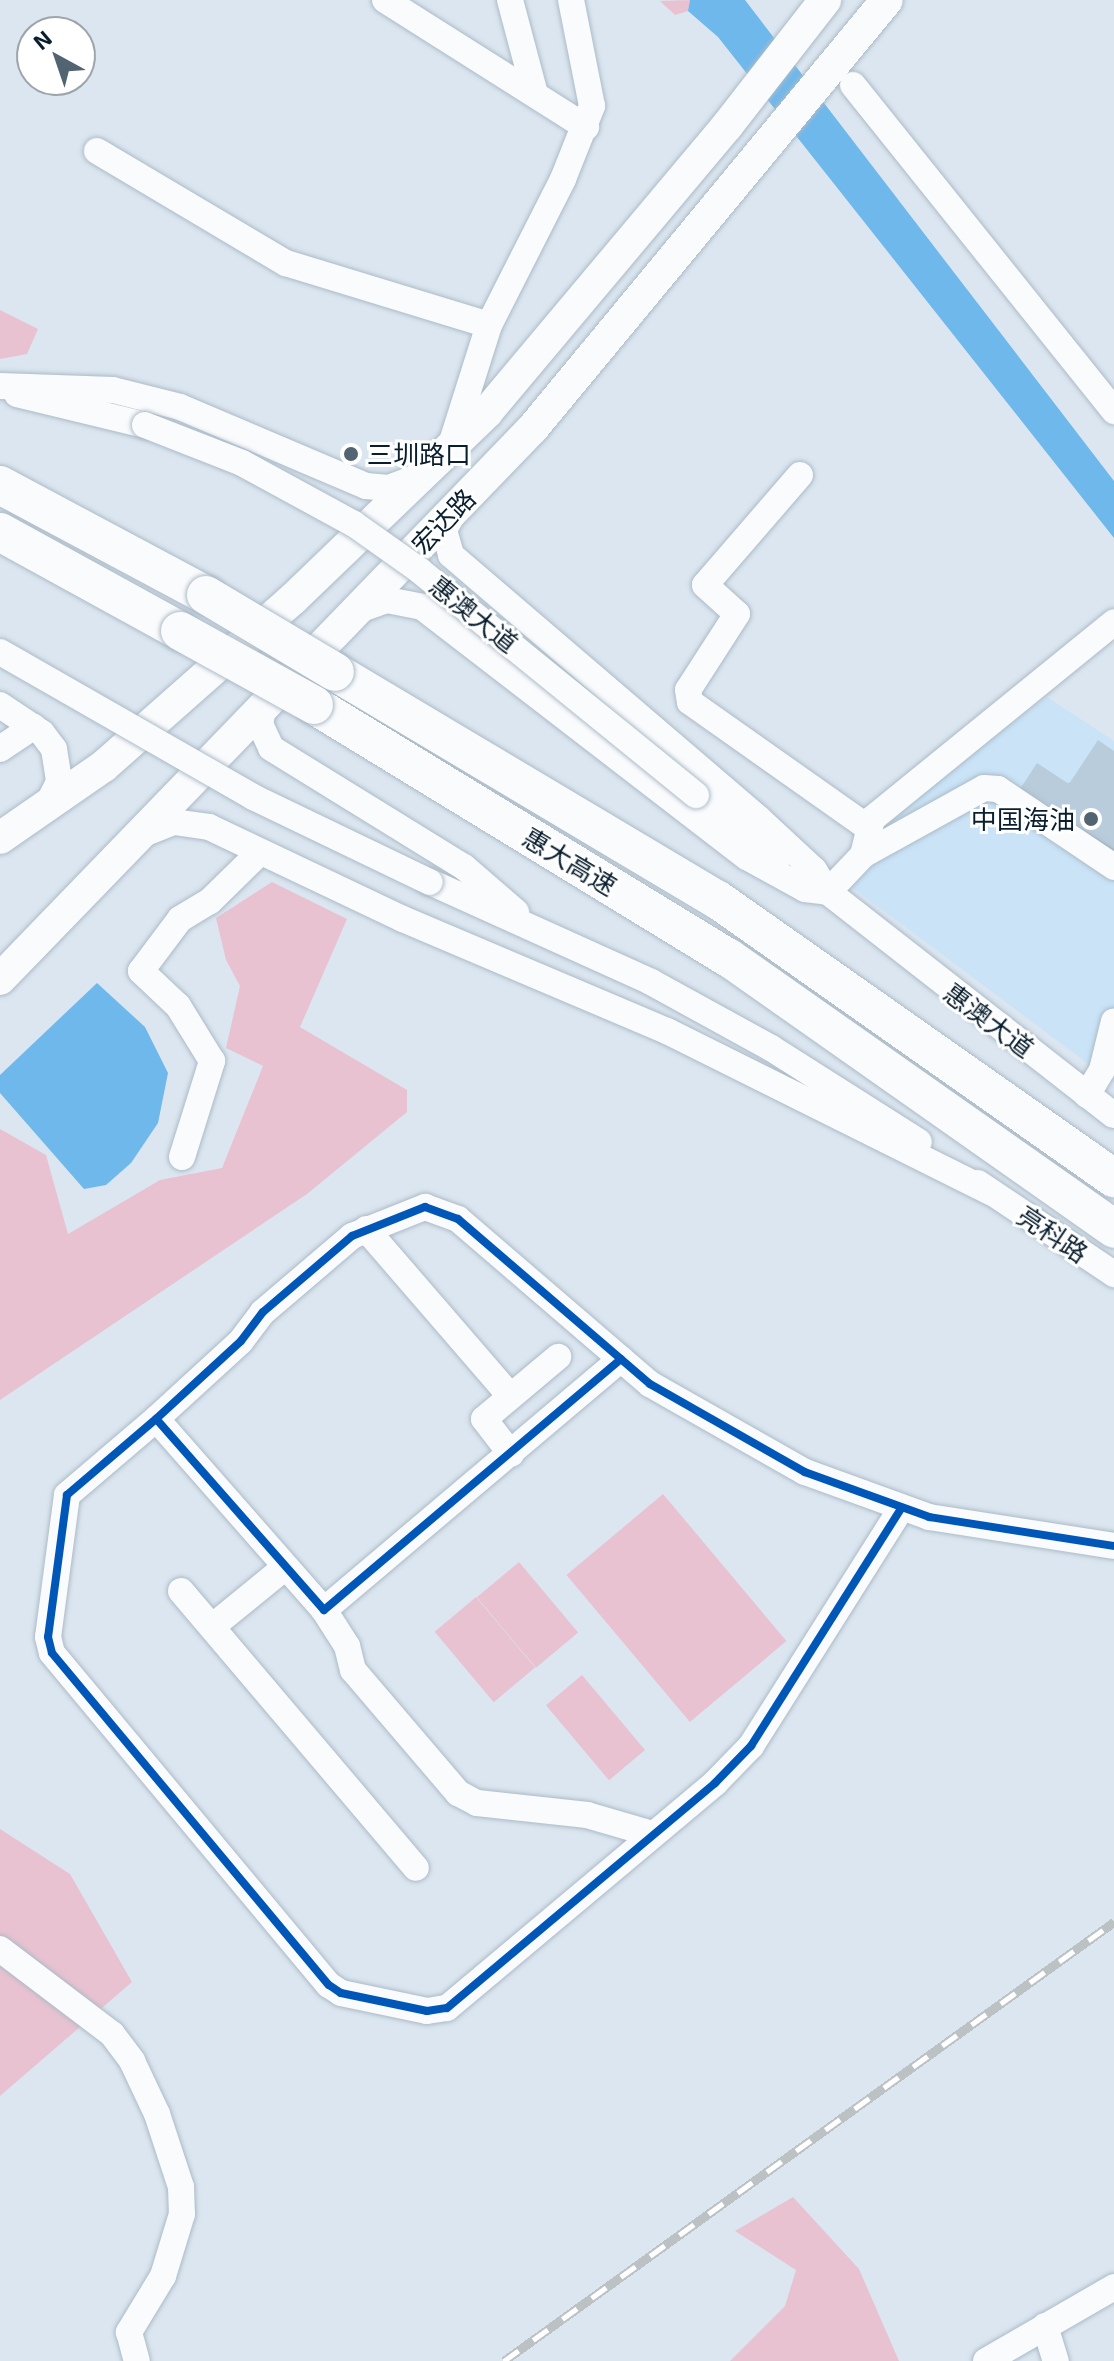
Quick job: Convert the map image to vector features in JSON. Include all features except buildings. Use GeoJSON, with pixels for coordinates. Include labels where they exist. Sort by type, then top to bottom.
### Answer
{"type":"FeatureCollection","features":[{"type":"Feature","properties":{"kind":"highway","name":"惠大高速"},"geometry":{"type":"LineString","coordinates":[[0,485],[206,595],[718,900],[1114,1178]]}},
{"type":"Feature","properties":{"kind":"highway","name":"惠大高速"},"geometry":{"type":"LineString","coordinates":[[0,532],[314,705],[729,958],[1114,1229]]}},
{"type":"Feature","properties":{"kind":"main road","name":"宏达路"},"geometry":{"type":"LineString","coordinates":[[0,838],[33,819],[104,766],[293,599],[487,412],[727,126],[825,0]]}},
{"type":"Feature","properties":{"kind":"main road","name":"宏达路"},"geometry":{"type":"LineString","coordinates":[[0,979],[533,428],[759,160],[842,77],[887,0]]}},
{"type":"Feature","properties":{"kind":"street"},"geometry":{"type":"LineString","coordinates":[[385,0],[586,127]]}},
{"type":"Feature","properties":{"kind":"street"},"geometry":{"type":"LineString","coordinates":[[510,0],[535,94]]}},
{"type":"Feature","properties":{"kind":"street"},"geometry":{"type":"LineString","coordinates":[[450,448],[489,325],[586,127],[592,106],[571,0]]}},
{"type":"Feature","properties":{"kind":"street"},"geometry":{"type":"LineString","coordinates":[[842,77],[1114,411]]}},
{"type":"Feature","properties":{"kind":"street"},"geometry":{"type":"LineString","coordinates":[[97,151],[286,263],[489,325]]}},
{"type":"Feature","properties":{"kind":"street"},"geometry":{"type":"LineString","coordinates":[[0,387],[113,390],[180,407],[366,486],[401,486],[421,475]]}},
{"type":"Feature","properties":{"kind":"street","name":"惠澳大道"},"geometry":{"type":"LineString","coordinates":[[0,387],[145,425],[242,463],[354,524],[430,579],[696,795],[828,892],[1114,1115]]}},
{"type":"Feature","properties":{"kind":"street"},"geometry":{"type":"LineString","coordinates":[[800,475],[705,585],[737,614],[688,690],[690,702],[867,827]]}},
{"type":"Feature","properties":{"kind":"street"},"geometry":{"type":"LineString","coordinates":[[456,508],[444,530],[451,555],[759,819],[814,870],[828,892]]}},
{"type":"Feature","properties":{"kind":"street"},"geometry":{"type":"LineString","coordinates":[[355,612],[387,600],[422,607],[747,857],[805,889],[828,892]]}},
{"type":"Feature","properties":{"kind":"street"},"geometry":{"type":"LineString","coordinates":[[863,855],[867,827],[1114,622]]}},
{"type":"Feature","properties":{"kind":"street"},"geometry":{"type":"LineString","coordinates":[[0,652],[253,797],[430,882],[651,982],[771,1048],[992,1193]]}},
{"type":"Feature","properties":{"kind":"street"},"geometry":{"type":"LineString","coordinates":[[0,705],[33,727],[54,749],[60,770],[56,793],[33,819]]}},
{"type":"Feature","properties":{"kind":"street"},"geometry":{"type":"LineString","coordinates":[[264,706],[260,724],[271,748],[464,867],[537,930]]}},
{"type":"Feature","properties":{"kind":"street"},"geometry":{"type":"LineString","coordinates":[[0,749],[33,727]]}},
{"type":"Feature","properties":{"kind":"street"},"geometry":{"type":"LineString","coordinates":[[828,892],[863,855],[984,788],[998,789],[1114,867]]}},
{"type":"Feature","properties":{"kind":"street"},"geometry":{"type":"LineString","coordinates":[[129,845],[150,830],[186,822],[209,827],[259,853],[667,1031],[992,1193]]}},
{"type":"Feature","properties":{"kind":"street"},"geometry":{"type":"LineString","coordinates":[[182,1157],[212,1061],[178,1006],[141,971],[180,919],[210,901],[259,853]]}},
{"type":"Feature","properties":{"kind":"street"},"geometry":{"type":"LineString","coordinates":[[1087,1095],[1102,1070],[1114,1021]]}},
{"type":"Feature","properties":{"kind":"street","name":"亮科路"},"geometry":{"type":"LineString","coordinates":[[992,1193],[1114,1274]]}},
{"type":"Feature","properties":{"kind":"street"},"geometry":{"type":"LineString","coordinates":[[901,1509],[751,1746],[447,2008],[427,2011],[341,1993],[329,1985],[52,1653],[48,1637],[67,1495],[241,1341],[263,1312],[366,1229],[425,1207],[458,1219],[650,1384],[805,1472],[901,1509],[1114,1546]]}},
{"type":"Feature","properties":{"kind":"street"},"geometry":{"type":"LineString","coordinates":[[366,1229],[510,1396]]}},
{"type":"Feature","properties":{"kind":"street"},"geometry":{"type":"LineString","coordinates":[[511,1454],[484,1419],[558,1357]]}},
{"type":"Feature","properties":{"kind":"street"},"geometry":{"type":"LineString","coordinates":[[324,1610],[621,1359]]}},
{"type":"Feature","properties":{"kind":"street"},"geometry":{"type":"LineString","coordinates":[[156,1419],[324,1610],[347,1646],[353,1670],[458,1793],[477,1803],[587,1815],[652,1834]]}},
{"type":"Feature","properties":{"kind":"street"},"geometry":{"type":"LineString","coordinates":[[213,1626],[284,1568]]}},
{"type":"Feature","properties":{"kind":"street"},"geometry":{"type":"LineString","coordinates":[[181,1591],[416,1868]]}},
{"type":"Feature","properties":{"kind":"street"},"geometry":{"type":"LineString","coordinates":[[0,1949],[112,2034],[132,2061],[157,2114],[181,2187],[182,2214],[163,2276],[129,2332],[137,2361]]}},
{"type":"Feature","properties":{"kind":"street"},"geometry":{"type":"LineString","coordinates":[[986,2361],[1114,2287]]}},
{"type":"Feature","properties":{"kind":"street"},"geometry":{"type":"LineString","coordinates":[[1045,2326],[1056,2361]]}},
{"type":"Feature","properties":{"kind":"shaded area"},"geometry":{"type":"Polygon","coordinates":[[[690,0],[688,11],[675,15],[660,1],[690,0]]]}},
{"type":"Feature","properties":{"kind":"shaded area"},"geometry":{"type":"Polygon","coordinates":[[[0,310],[38,329],[27,354],[0,359],[0,310]]]}},
{"type":"Feature","properties":{"kind":"shaded area"},"geometry":{"type":"Polygon","coordinates":[[[1047,697],[1114,741],[1114,1083],[837,876],[883,818],[1047,697]]]}},
{"type":"Feature","properties":{"kind":"shaded area"},"geometry":{"type":"Polygon","coordinates":[[[272,882],[347,919],[300,1027],[407,1090],[407,1112],[307,1194],[0,1400],[0,1129],[46,1155],[68,1234],[160,1180],[222,1168],[263,1066],[226,1048],[240,986],[226,960],[216,918],[272,882]]]}},
{"type":"Feature","properties":{"kind":"shaded area"},"geometry":{"type":"Polygon","coordinates":[[[663,1494],[786,1641],[690,1722],[566,1575],[663,1494]]]}},
{"type":"Feature","properties":{"kind":"shaded area"},"geometry":{"type":"Polygon","coordinates":[[[519,1562],[578,1632],[536,1668],[477,1597],[519,1562]]]}},
{"type":"Feature","properties":{"kind":"shaded area"},"geometry":{"type":"Polygon","coordinates":[[[476,1597],[535,1667],[494,1702],[435,1632],[476,1597]]]}},
{"type":"Feature","properties":{"kind":"shaded area"},"geometry":{"type":"Polygon","coordinates":[[[582,1675],[645,1750],[609,1780],[546,1705],[582,1675]]]}},
{"type":"Feature","properties":{"kind":"shaded area"},"geometry":{"type":"Polygon","coordinates":[[[0,1829],[70,1874],[132,1982],[0,2096],[0,1829]]]}},
{"type":"Feature","properties":{"kind":"shaded area"},"geometry":{"type":"Polygon","coordinates":[[[793,2197],[859,2269],[899,2361],[730,2361],[785,2306],[796,2270],[735,2231],[793,2197]]]}},
{"type":"Feature","properties":{"kind":"water"},"geometry":{"type":"Polygon","coordinates":[[[690,0],[745,0],[1114,481],[1114,538],[718,37],[688,11],[690,0]]]}},
{"type":"Feature","properties":{"kind":"water"},"geometry":{"type":"Polygon","coordinates":[[[97,983],[145,1027],[168,1073],[158,1123],[131,1163],[106,1185],[84,1189],[0,1093],[0,1075],[97,983]]]}},
{"type":"Feature","properties":{"kind":"railway"},"geometry":{"type":"LineString","coordinates":[[504,2361],[1114,1922]]}},
{"type":"Feature","properties":{"kind":"cycle path"},"geometry":{"type":"LineString","coordinates":[[621,1359],[324,1610],[156,1419],[241,1341],[263,1312],[352,1236],[425,1207],[458,1219],[650,1384],[805,1472],[929,1517],[1114,1546]]}},
{"type":"Feature","properties":{"kind":"cycle path"},"geometry":{"type":"LineString","coordinates":[[156,1419],[67,1495],[48,1637],[52,1653],[329,1985],[341,1993],[427,2011],[447,2008],[715,1783],[751,1746],[901,1509]]}},
{"type":"Feature","properties":{"kind":"place","name":"三圳路口"},"geometry":{"type":"Point","coordinates":[351,454]}},
{"type":"Feature","properties":{"kind":"place","name":"中国海油"},"geometry":{"type":"Point","coordinates":[1091,819]}}]}
